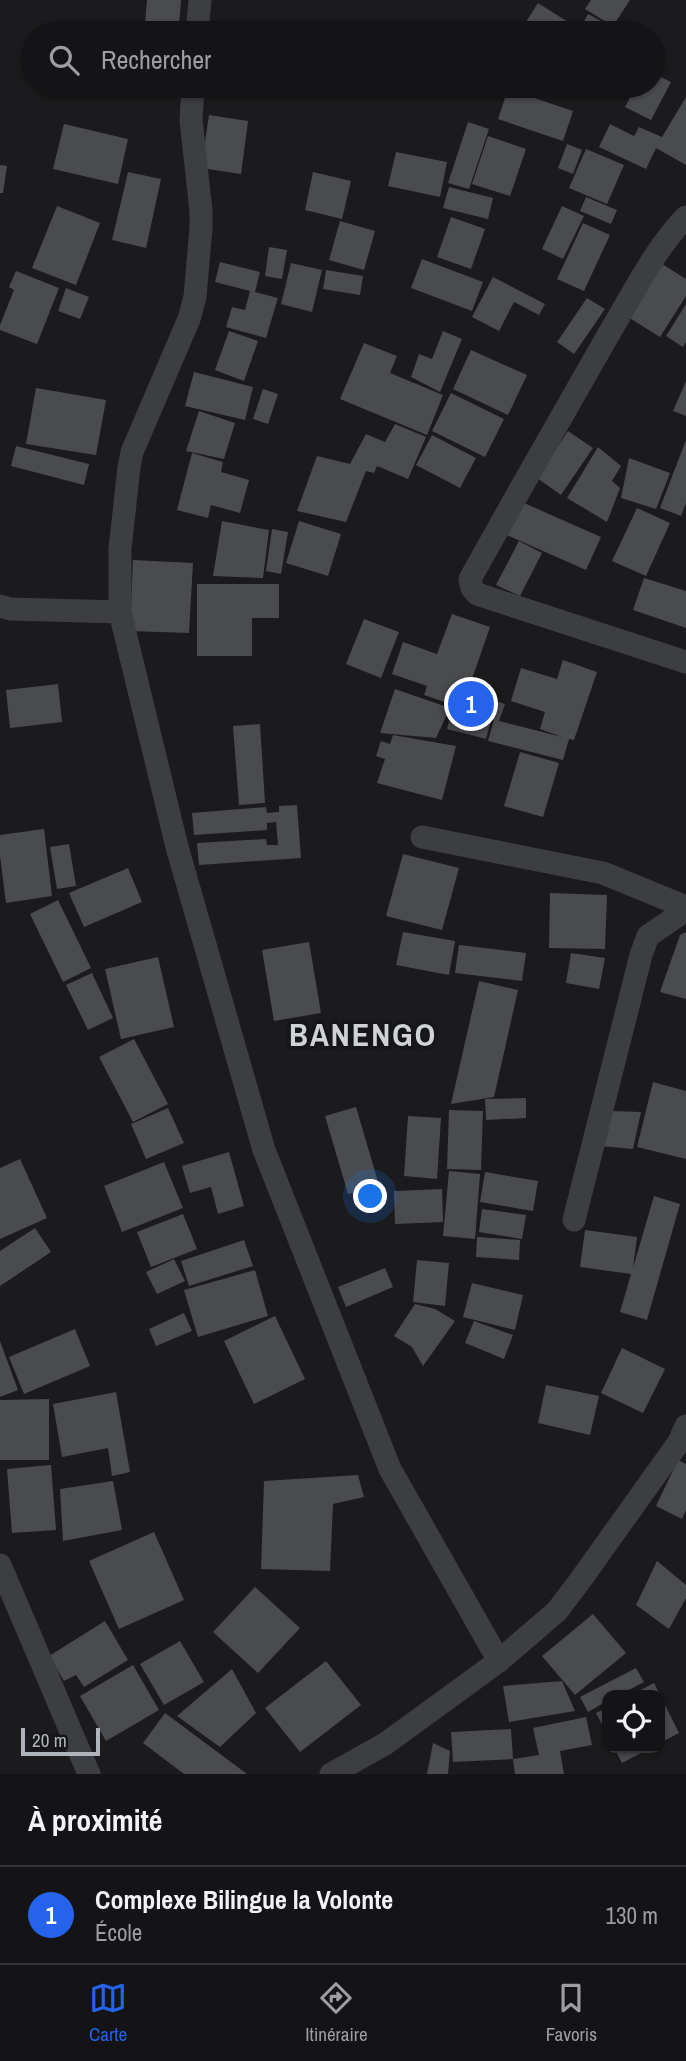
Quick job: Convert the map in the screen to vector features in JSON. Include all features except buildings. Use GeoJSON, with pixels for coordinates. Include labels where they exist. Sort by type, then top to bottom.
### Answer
{"type":"FeatureCollection","features":[{"type":"Feature","properties":{"kind":"street"},"geometry":{"type":"LineString","coordinates":[[198,21],[200,0]]}},
{"type":"Feature","properties":{"kind":"street"},"geometry":{"type":"LineString","coordinates":[[192,98],[191,120],[201,211],[195,297],[189,319],[131,459],[120,549],[120,612],[177,847],[264,1150],[390,1469],[499,1661]]}},
{"type":"Feature","properties":{"kind":"street"},"geometry":{"type":"LineString","coordinates":[[686,217],[673,230],[634,292],[470,579],[477,594],[686,662]]}},
{"type":"Feature","properties":{"kind":"street"},"geometry":{"type":"LineString","coordinates":[[0,606],[10,609],[120,612]]}},
{"type":"Feature","properties":{"kind":"street"},"geometry":{"type":"LineString","coordinates":[[422,837],[603,873],[686,908]]}},
{"type":"Feature","properties":{"kind":"street"},"geometry":{"type":"LineString","coordinates":[[573,1220],[641,955],[648,936],[686,908]]}},
{"type":"Feature","properties":{"kind":"street"},"geometry":{"type":"LineString","coordinates":[[331,1774],[385,1744],[499,1661],[557,1611],[679,1442],[686,1426]]}},
{"type":"Feature","properties":{"kind":"street"},"geometry":{"type":"LineString","coordinates":[[0,1565],[89,1774]]}},
{"type":"Feature","properties":{"kind":"place","name":"Complexe Bilingue la Volonte"},"geometry":{"type":"Point","coordinates":[471,704]}},
{"type":"Feature","properties":{"kind":"district","name":"BANENGO"},"geometry":{"type":"Point","coordinates":[363,1034]}}]}
